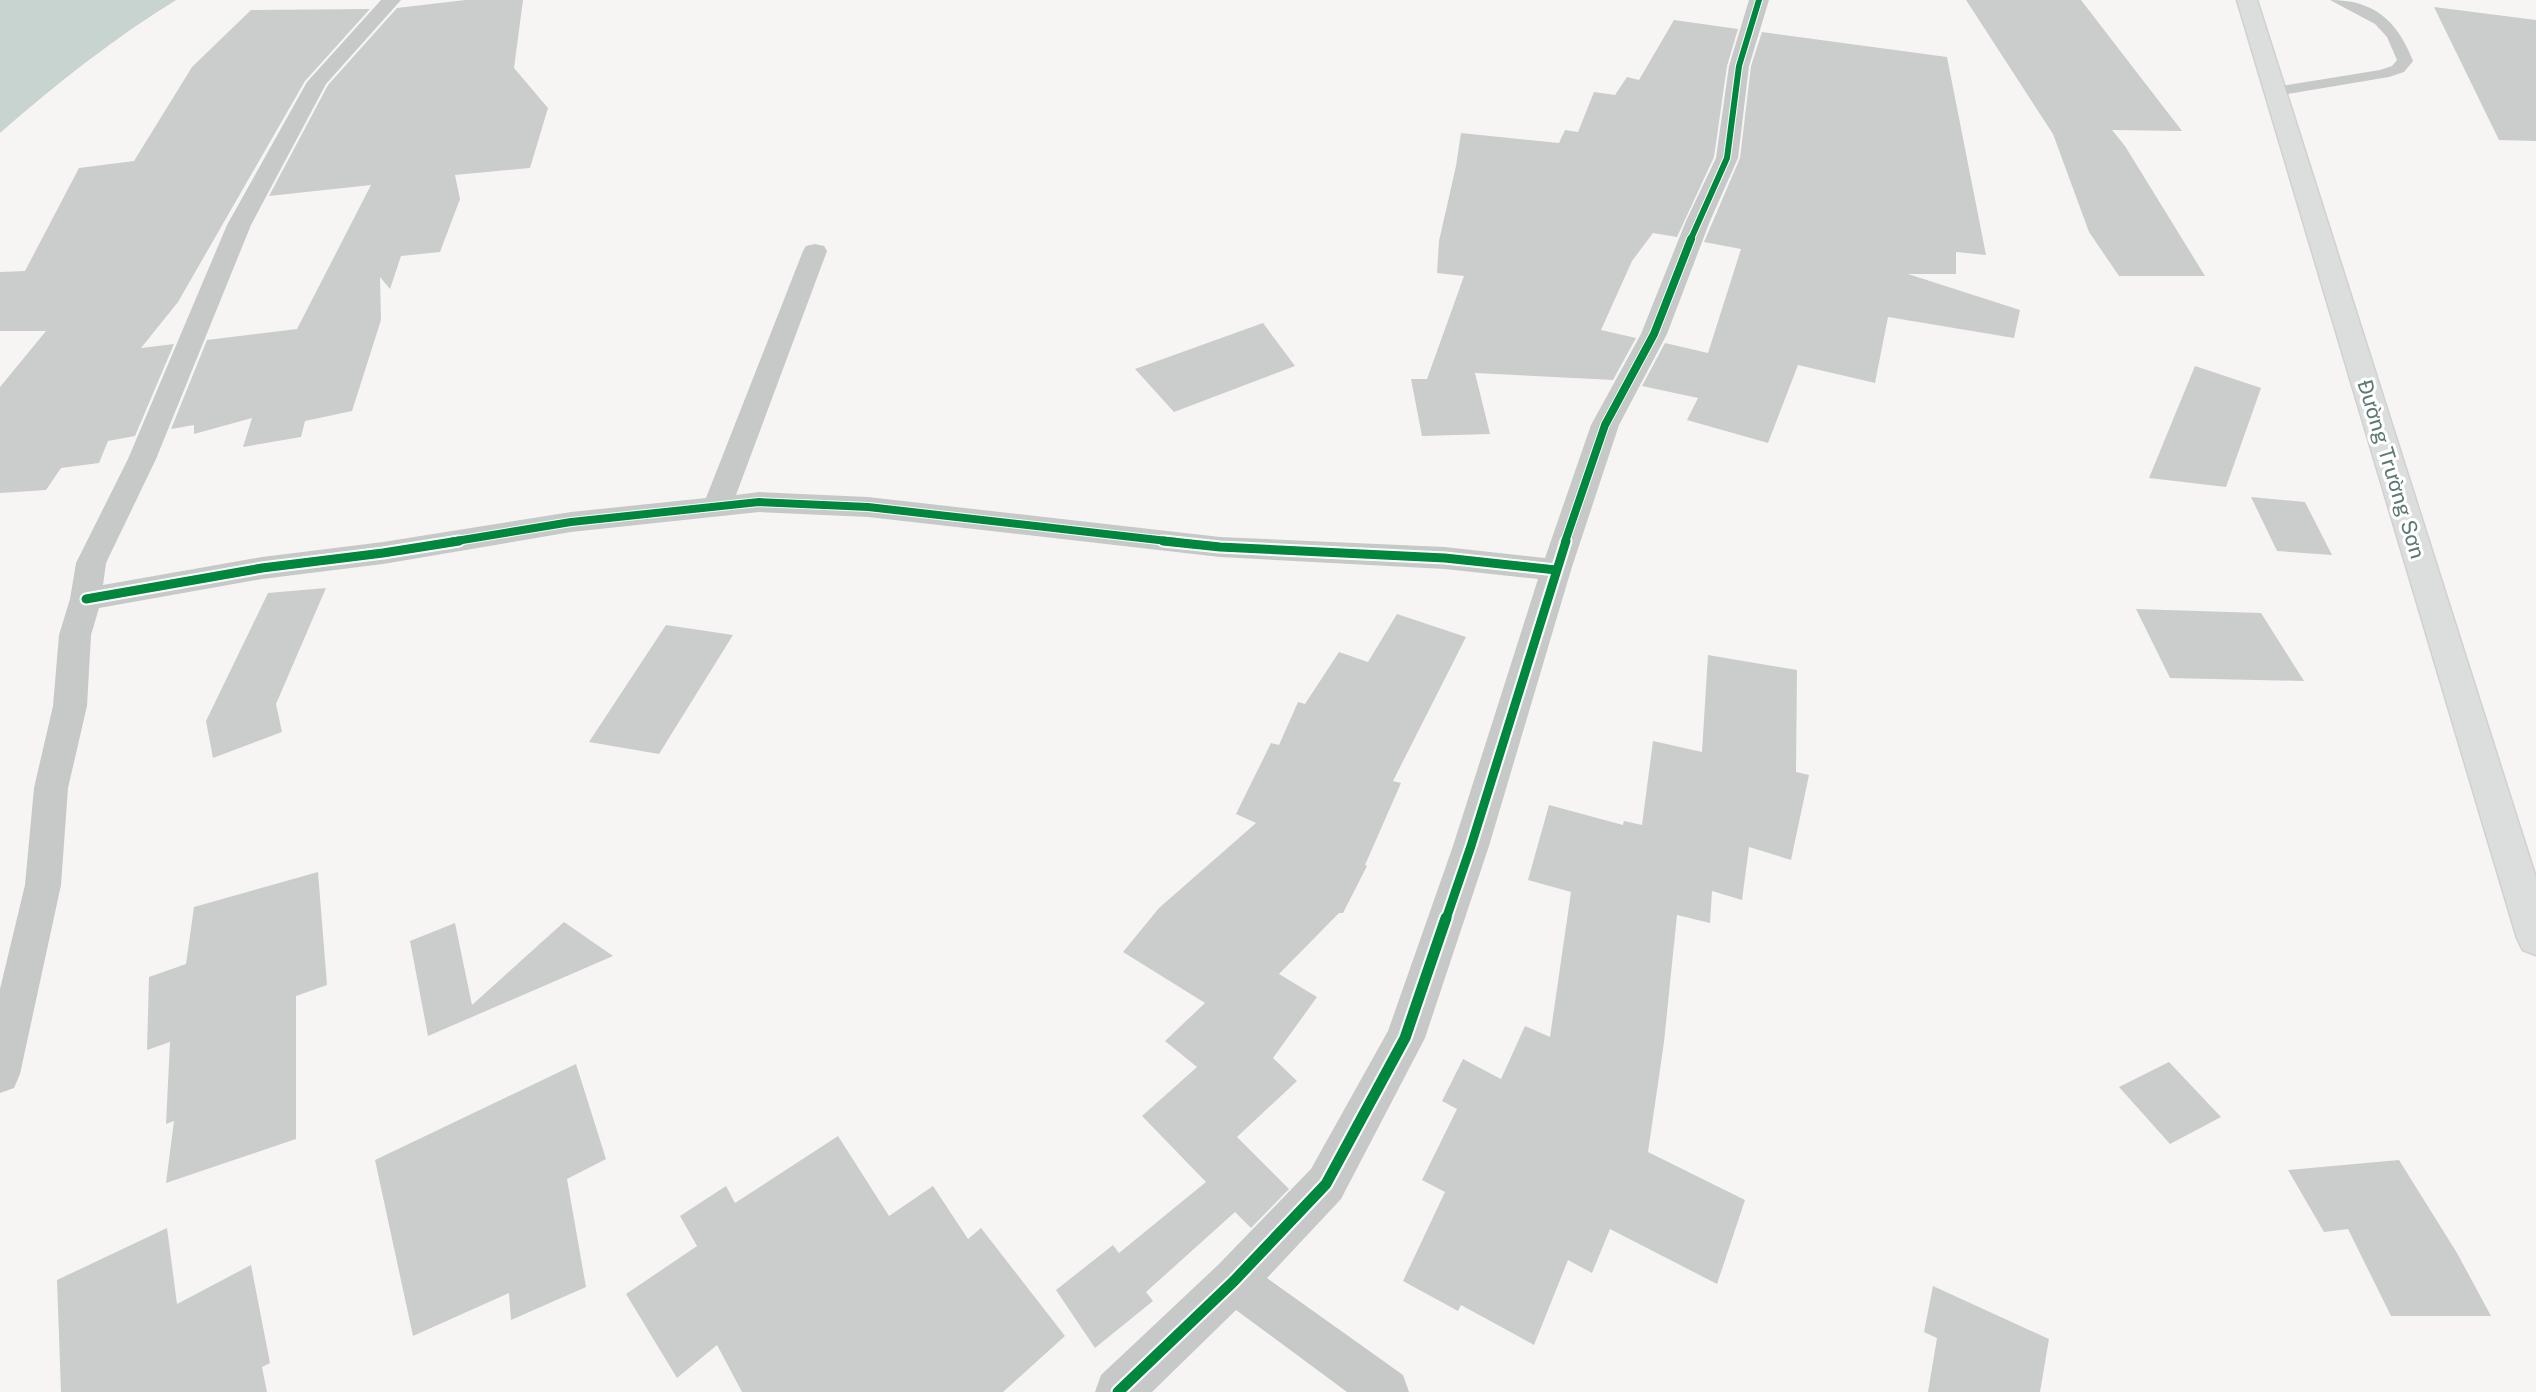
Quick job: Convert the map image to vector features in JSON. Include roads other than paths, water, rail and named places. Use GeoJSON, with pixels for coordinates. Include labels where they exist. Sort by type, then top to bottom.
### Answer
{"type":"FeatureCollection","features":[{"type":"Feature","properties":{"kind":"highway","name":"Đường Trường Sơn"},"geometry":{"type":"LineString","coordinates":[[2247,0],[2536,938]]}},
{"type":"Feature","properties":{"kind":"street"},"geometry":{"type":"LineString","coordinates":[[0,1074],[43,885],[51,788],[70,706],[75,635],[86,599],[91,563],[142,459],[239,225],[317,82],[391,0]]}},
{"type":"Feature","properties":{"kind":"street"},"geometry":{"type":"LineString","coordinates":[[1118,1392],[1234,1281],[1326,1184],[1405,1038],[1471,846],[1556,570],[1605,424],[1654,334],[1698,221],[1726,158],[1739,66],[1759,0]]}},
{"type":"Feature","properties":{"kind":"street"},"geometry":{"type":"LineString","coordinates":[[717,507],[815,251]]}},
{"type":"Feature","properties":{"kind":"street"},"geometry":{"type":"LineString","coordinates":[[86,599],[262,568],[383,553],[571,522],[759,502],[867,507],[1220,547],[1445,558],[1556,570]]}},
{"type":"Feature","properties":{"kind":"street"},"geometry":{"type":"LineString","coordinates":[[1234,1281],[1386,1392]]}},
{"type":"Feature","properties":{"kind":"lane"},"geometry":{"type":"LineString","coordinates":[[2275,91],[2384,74],[2398,69],[2405,61],[2397,38],[2388,25],[2372,13],[2337,0]]}}]}
